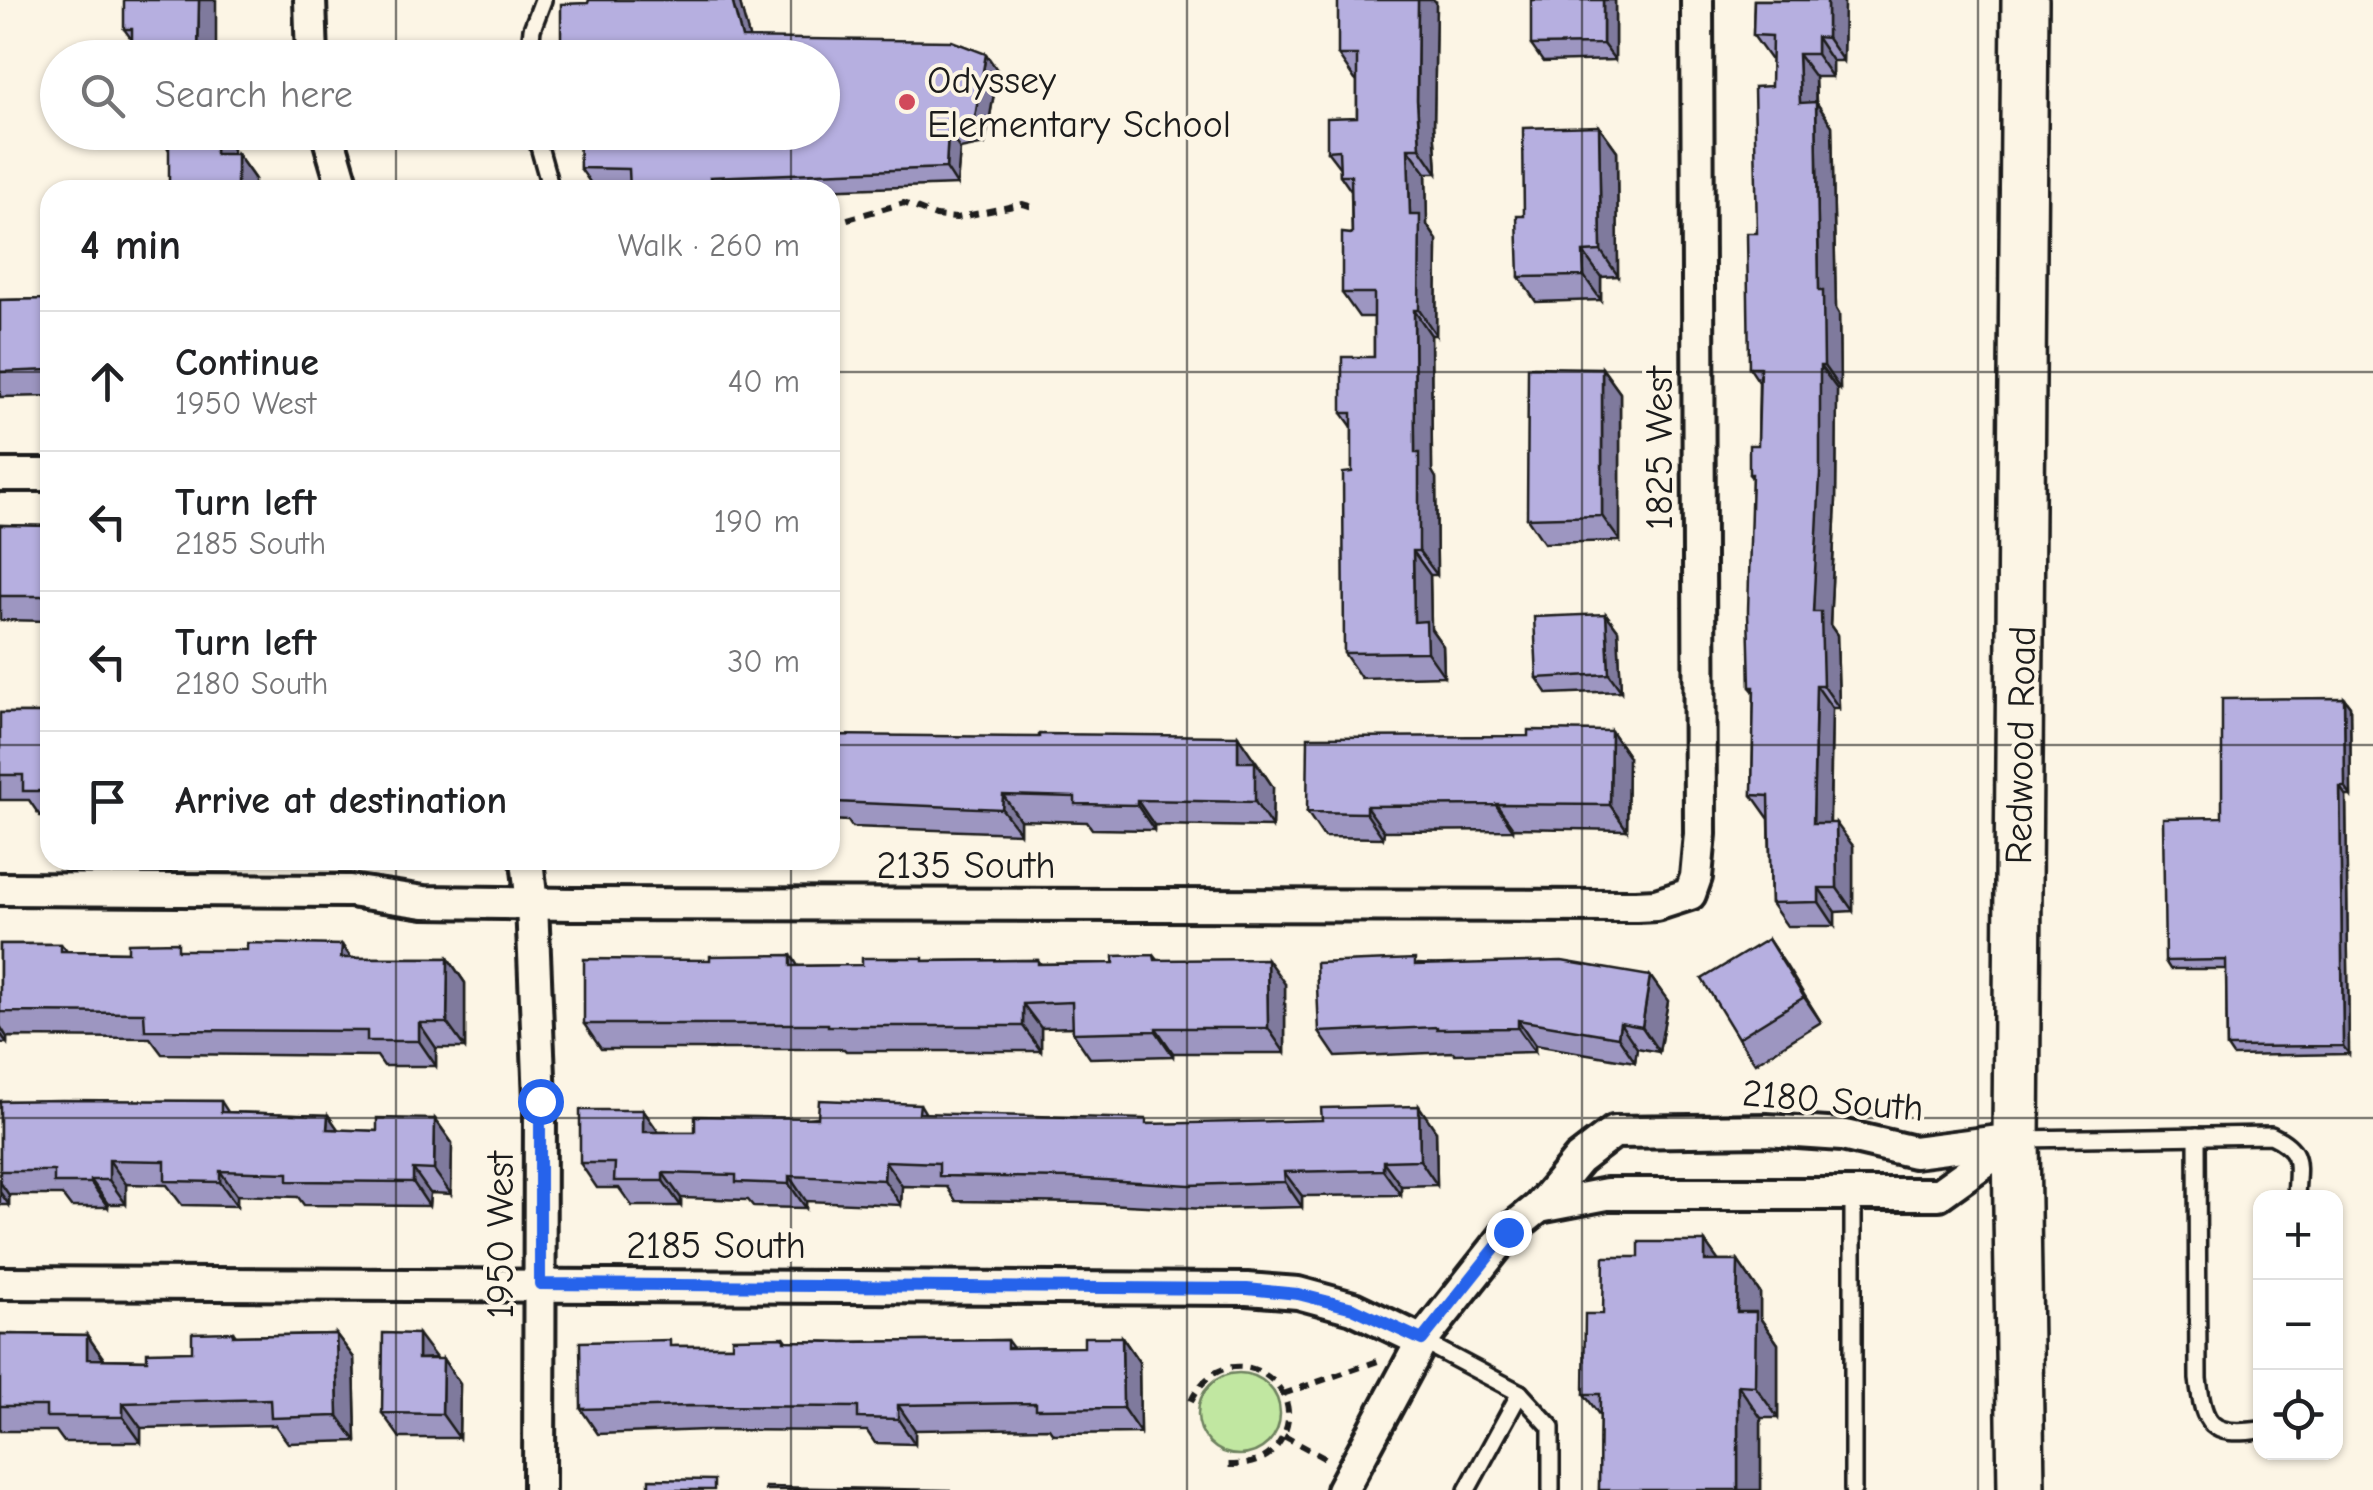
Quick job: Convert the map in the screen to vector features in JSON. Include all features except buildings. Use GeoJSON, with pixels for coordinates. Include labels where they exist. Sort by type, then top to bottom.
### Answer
{"type":"FeatureCollection","features":[{"type":"Feature","properties":{"kind":"main road","name":"Redwood Road"},"geometry":{"type":"LineString","coordinates":[[2021,1490],[2016,1139],[2025,0]]}},
{"type":"Feature","properties":{"kind":"street"},"geometry":{"type":"LineString","coordinates":[[310,0],[311,40]]}},
{"type":"Feature","properties":{"kind":"street","name":"1825 West"},"geometry":{"type":"LineString","coordinates":[[1690,894],[1698,866],[1700,834],[1697,0]]}},
{"type":"Feature","properties":{"kind":"street"},"geometry":{"type":"LineString","coordinates":[[332,150],[341,180]]}},
{"type":"Feature","properties":{"kind":"street"},"geometry":{"type":"LineString","coordinates":[[0,475],[40,475]]}},
{"type":"Feature","properties":{"kind":"street","name":"1950 West"},"geometry":{"type":"LineString","coordinates":[[528,870],[540,1101],[539,1490]]}},
{"type":"Feature","properties":{"kind":"street","name":"2135 South"},"geometry":{"type":"LineString","coordinates":[[0,890],[350,891],[424,902],[532,904],[1636,906],[1656,905],[1690,894]]}},
{"type":"Feature","properties":{"kind":"street","name":"2180 South"},"geometry":{"type":"LineString","coordinates":[[1342,1490],[1422,1340],[1508,1232],[1539,1207],[1579,1158],[1614,1132],[1766,1130],[1842,1135],[1914,1152],[2016,1139]]}},
{"type":"Feature","properties":{"kind":"street"},"geometry":{"type":"LineString","coordinates":[[1539,1207],[1607,1194],[1939,1194],[2016,1139]]}},
{"type":"Feature","properties":{"kind":"street","name":"2185 South"},"geometry":{"type":"LineString","coordinates":[[0,1283],[1247,1289],[1298,1294],[1353,1308],[1422,1340]]}},
{"type":"Feature","properties":{"kind":"lane"},"geometry":{"type":"LineString","coordinates":[[530,40],[542,0]]}},
{"type":"Feature","properties":{"kind":"lane"},"geometry":{"type":"LineString","coordinates":[[539,150],[548,180]]}},
{"type":"Feature","properties":{"kind":"lane"},"geometry":{"type":"LineString","coordinates":[[2016,1139],[2271,1135],[2287,1143],[2296,1156],[2296,1190]]}},
{"type":"Feature","properties":{"kind":"lane"},"geometry":{"type":"LineString","coordinates":[[2196,1136],[2198,1378],[2202,1410],[2210,1423],[2224,1430],[2253,1431]]}},
{"type":"Feature","properties":{"kind":"lane"},"geometry":{"type":"LineString","coordinates":[[1853,1490],[1854,1194]]}},
{"type":"Feature","properties":{"kind":"lane"},"geometry":{"type":"LineString","coordinates":[[1422,1340],[1520,1394],[1551,1427],[1551,1490]]}},
{"type":"Feature","properties":{"kind":"lane"},"geometry":{"type":"LineString","coordinates":[[1467,1490],[1520,1394]]}},
{"type":"Feature","properties":{"kind":"path"},"geometry":{"type":"LineString","coordinates":[[840,219],[904,203],[936,216],[956,218],[1023,204],[1036,208]]}},
{"type":"Feature","properties":{"kind":"path"},"geometry":{"type":"LineString","coordinates":[[1284,1394],[1384,1358]]}},
{"type":"Feature","properties":{"kind":"path"},"geometry":{"type":"LineString","coordinates":[[1191,1401],[1198,1386],[1211,1374],[1243,1366],[1260,1371],[1284,1394],[1288,1426],[1272,1452],[1259,1461],[1228,1465]]}},
{"type":"Feature","properties":{"kind":"path"},"geometry":{"type":"LineString","coordinates":[[1284,1436],[1324,1458]]}},
{"type":"Feature","properties":{"kind":"green space"},"geometry":{"type":"Polygon","coordinates":[[[1239,1373],[1255,1376],[1268,1385],[1277,1398],[1277,1430],[1268,1443],[1255,1452],[1239,1455],[1223,1452],[1210,1443],[1201,1430],[1198,1414],[1201,1398],[1210,1385],[1223,1376],[1239,1373]]]}},
{"type":"Feature","properties":{"kind":"place","name":"Odyssey Elementary School"},"geometry":{"type":"Point","coordinates":[907,102]}},
{"type":"Feature","properties":{"kind":"route"},"geometry":{"type":"LineString","coordinates":[[540,1101],[540,1284],[1247,1289],[1298,1294],[1353,1308],[1422,1340],[1508,1232]]}}]}
